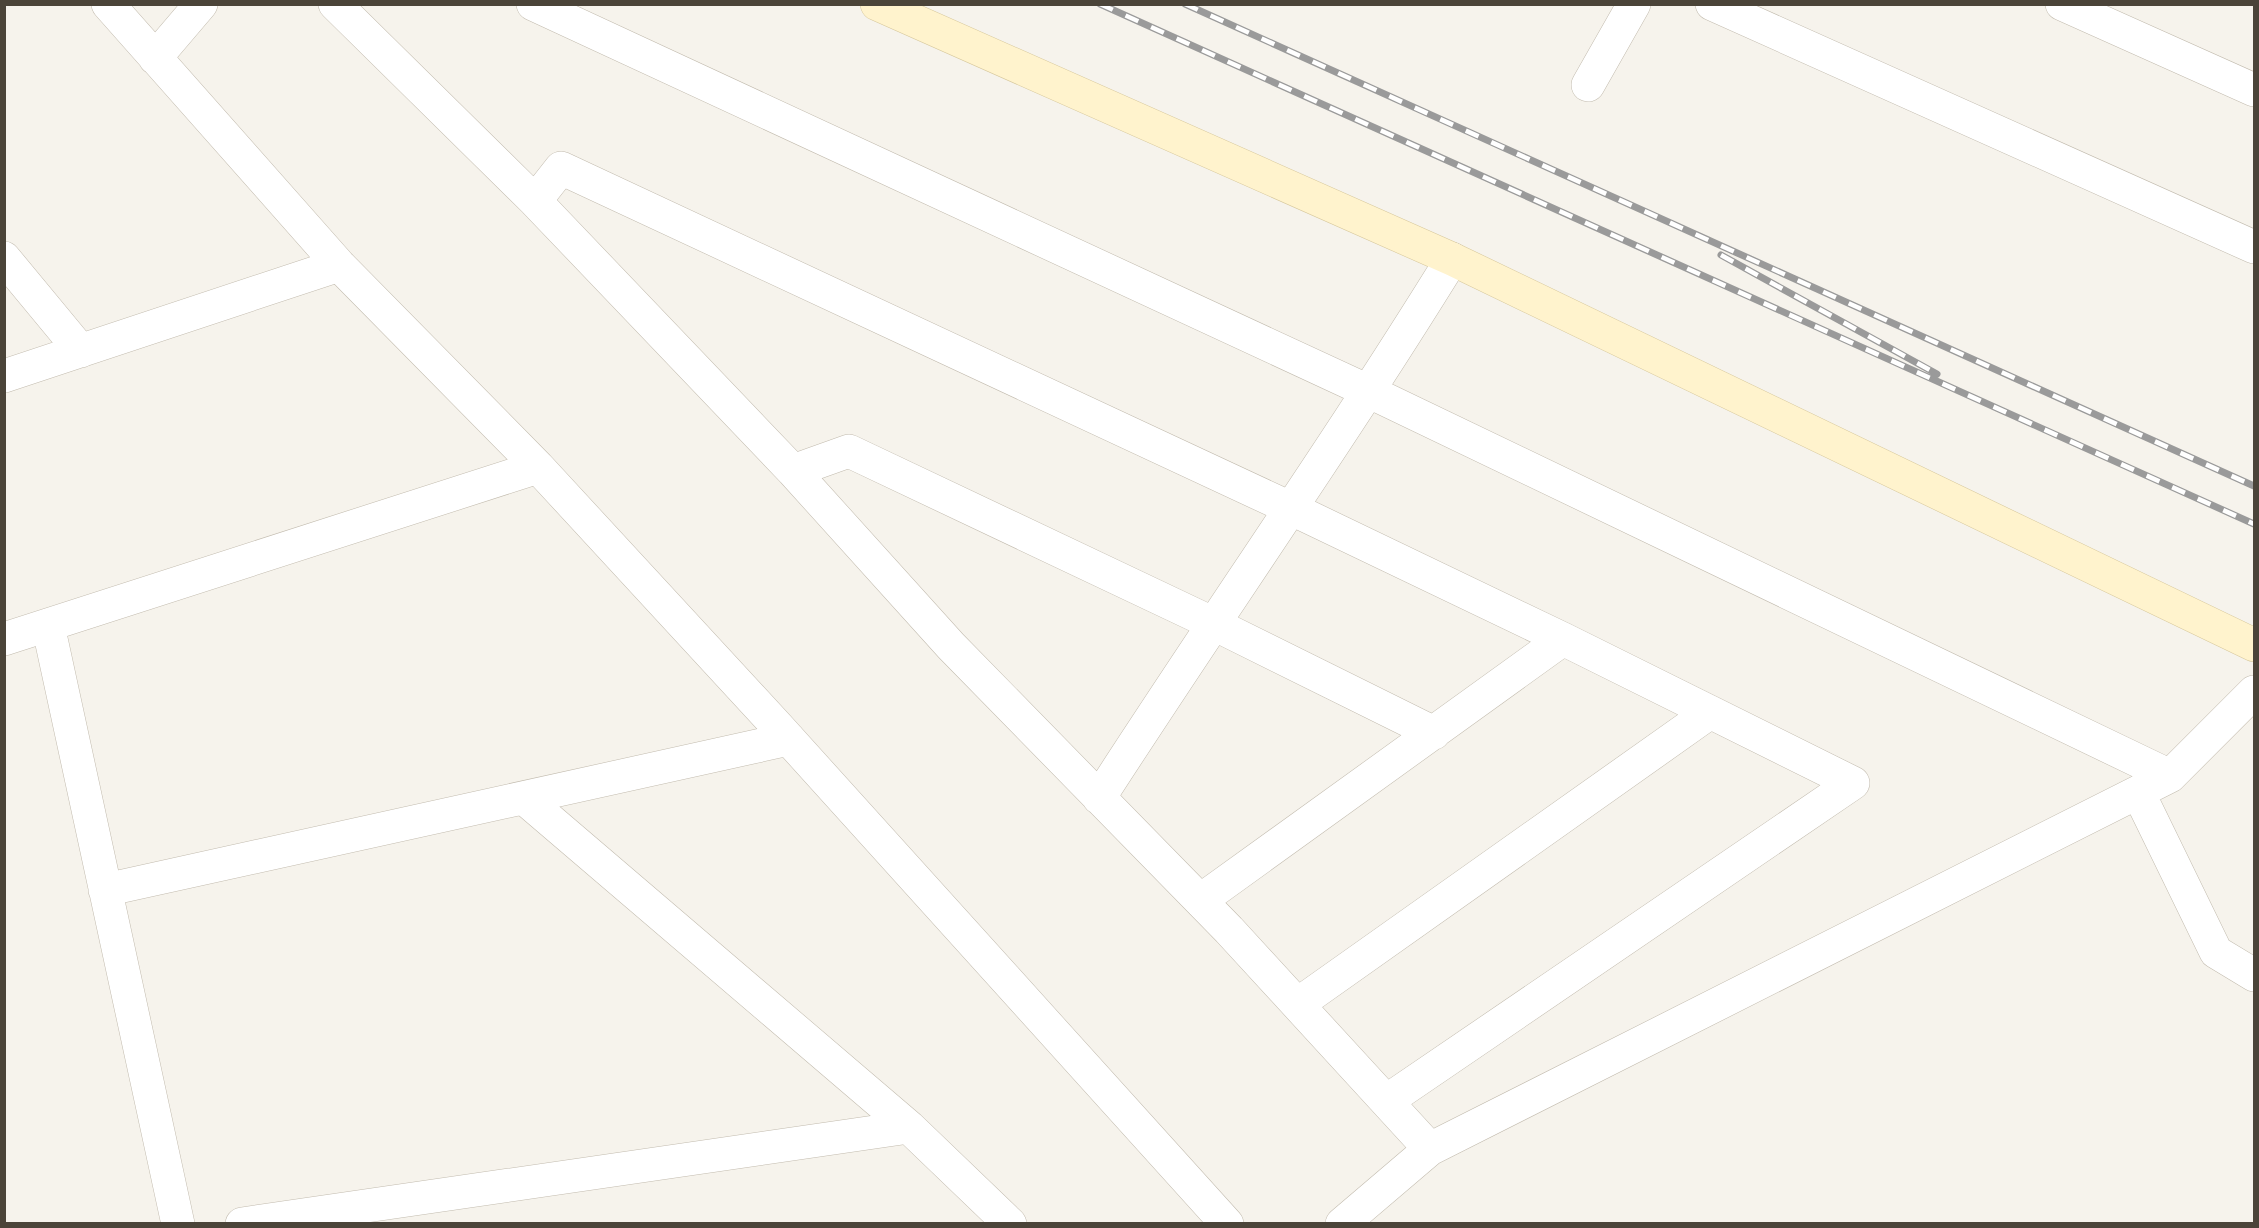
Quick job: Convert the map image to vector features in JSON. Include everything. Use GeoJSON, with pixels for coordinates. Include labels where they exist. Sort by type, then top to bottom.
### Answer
{"type":"FeatureCollection","features":[{"type":"Feature","properties":{"kind":"street"},"geometry":{"type":"LineString","coordinates":[[108,4],[339,265],[538,467],[789,739],[1227,1224]]}},
{"type":"Feature","properties":{"kind":"street"},"geometry":{"type":"LineString","coordinates":[[156,58],[201,4]]}},
{"type":"Feature","properties":{"kind":"street"},"geometry":{"type":"LineString","coordinates":[[335,4],[535,201],[793,471],[951,646],[1201,900],[1388,1100],[1430,1149]]}},
{"type":"Feature","properties":{"kind":"street"},"geometry":{"type":"LineString","coordinates":[[533,4],[1370,392],[2170,777]]}},
{"type":"Feature","properties":{"kind":"street"},"geometry":{"type":"LineString","coordinates":[[877,4],[1452,259],[2254,645]]}},
{"type":"Feature","properties":{"kind":"street"},"geometry":{"type":"LineString","coordinates":[[1588,85],[1634,4]]}},
{"type":"Feature","properties":{"kind":"street"},"geometry":{"type":"LineString","coordinates":[[1712,4],[2254,247]]}},
{"type":"Feature","properties":{"kind":"street"},"geometry":{"type":"LineString","coordinates":[[2062,4],[2254,90]]}},
{"type":"Feature","properties":{"kind":"street"},"geometry":{"type":"LineString","coordinates":[[535,201],[561,168],[1290,508],[1563,639],[1853,783],[1388,1100]]}},
{"type":"Feature","properties":{"kind":"street"},"geometry":{"type":"LineString","coordinates":[[4,258],[81,351]]}},
{"type":"Feature","properties":{"kind":"street"},"geometry":{"type":"LineString","coordinates":[[1099,798],[1212,623],[1370,392],[1452,259]]}},
{"type":"Feature","properties":{"kind":"street"},"geometry":{"type":"LineString","coordinates":[[4,376],[339,265]]}},
{"type":"Feature","properties":{"kind":"street"},"geometry":{"type":"LineString","coordinates":[[793,471],[849,451],[1212,623],[1434,733]]}},
{"type":"Feature","properties":{"kind":"street"},"geometry":{"type":"LineString","coordinates":[[4,639],[538,467]]}},
{"type":"Feature","properties":{"kind":"street"},"geometry":{"type":"LineString","coordinates":[[48,625],[178,1224]]}},
{"type":"Feature","properties":{"kind":"street"},"geometry":{"type":"LineString","coordinates":[[1201,900],[1563,639]]}},
{"type":"Feature","properties":{"kind":"street"},"geometry":{"type":"LineString","coordinates":[[1341,1224],[1430,1149],[2170,777],[2254,692]]}},
{"type":"Feature","properties":{"kind":"street"},"geometry":{"type":"LineString","coordinates":[[1298,1004],[1709,713]]}},
{"type":"Feature","properties":{"kind":"street"},"geometry":{"type":"LineString","coordinates":[[105,890],[789,739]]}},
{"type":"Feature","properties":{"kind":"street"},"geometry":{"type":"LineString","coordinates":[[2139,794],[2216,952],[2254,975]]}},
{"type":"Feature","properties":{"kind":"street"},"geometry":{"type":"LineString","coordinates":[[524,798],[909,1127],[1010,1224]]}},
{"type":"Feature","properties":{"kind":"street"},"geometry":{"type":"LineString","coordinates":[[242,1224],[909,1127]]}},
{"type":"Feature","properties":{"kind":"railway"},"geometry":{"type":"LineString","coordinates":[[1100,4],[2254,524]]}},
{"type":"Feature","properties":{"kind":"railway"},"geometry":{"type":"LineString","coordinates":[[1185,4],[2254,486]]}},
{"type":"Feature","properties":{"kind":"railway"},"geometry":{"type":"LineString","coordinates":[[1721,255],[1937,374]]}}]}
